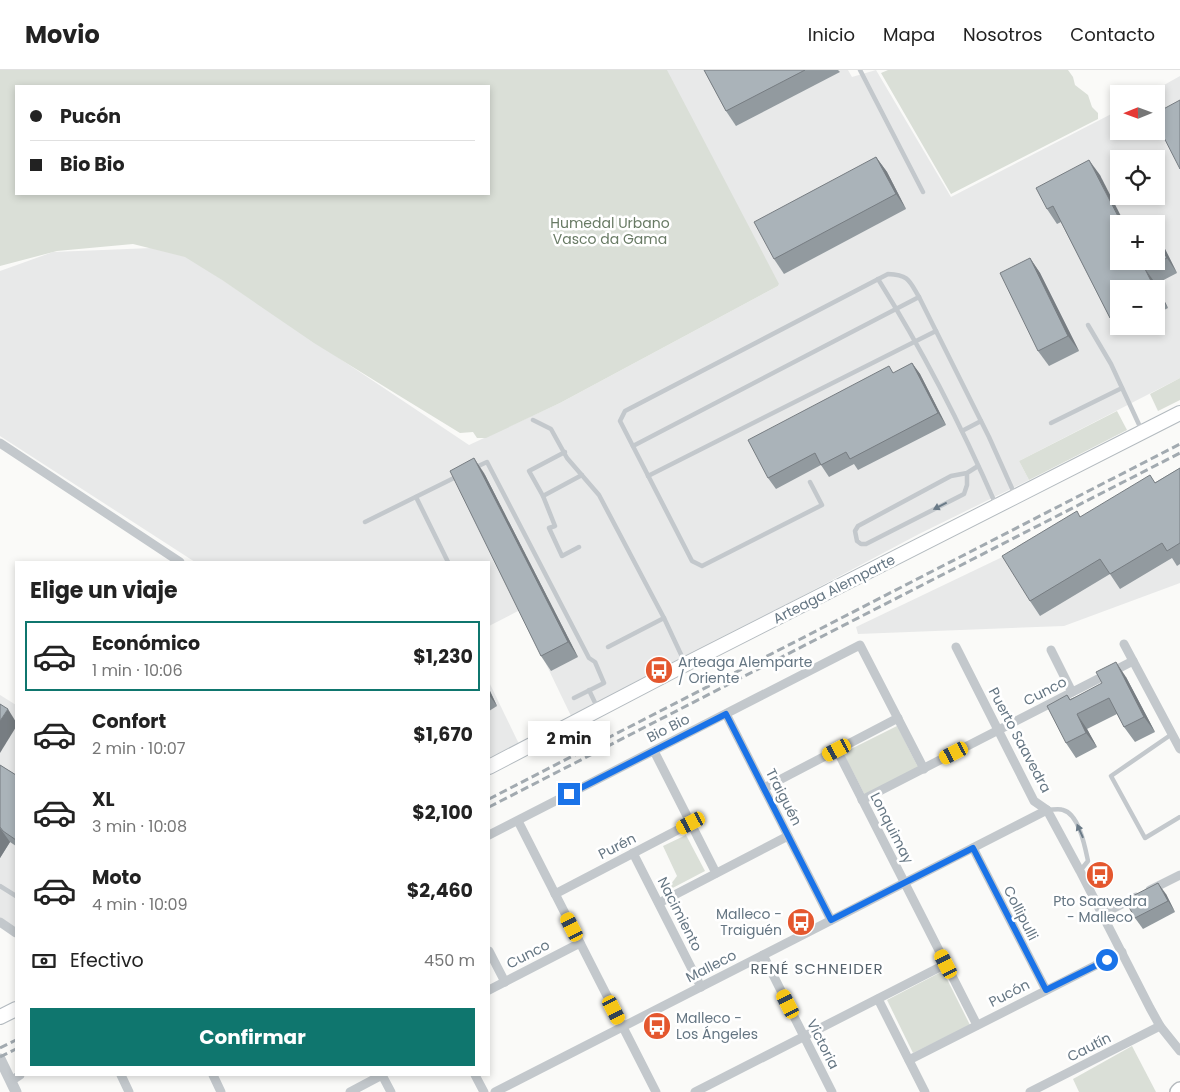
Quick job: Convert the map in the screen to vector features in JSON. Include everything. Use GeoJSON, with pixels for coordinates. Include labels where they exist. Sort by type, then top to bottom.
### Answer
{"type":"FeatureCollection","features":[{"type":"Feature","properties":{"kind":"main road","name":"Arteaga Alemparte"},"geometry":{"type":"LineString","coordinates":[[490,766],[686,664],[1180,413]]}},
{"type":"Feature","properties":{"kind":"main road"},"geometry":{"type":"LineString","coordinates":[[0,1017],[15,1009]]}},
{"type":"Feature","properties":{"kind":"street"},"geometry":{"type":"LineString","coordinates":[[0,443],[178,561]]}},
{"type":"Feature","properties":{"kind":"street"},"geometry":{"type":"LineString","coordinates":[[1124,644],[1176,732],[1180,750]]}},
{"type":"Feature","properties":{"kind":"street","name":"Bio Bio"},"geometry":{"type":"LineString","coordinates":[[490,835],[860,645],[898,718]]}},
{"type":"Feature","properties":{"kind":"street","name":"Puerto Saavedra"},"geometry":{"type":"LineString","coordinates":[[956,647],[1034,801],[1047,810],[1160,1026],[1180,1051]]}},
{"type":"Feature","properties":{"kind":"street"},"geometry":{"type":"LineString","coordinates":[[1051,650],[1072,692]]}},
{"type":"Feature","properties":{"kind":"street","name":"Cunco"},"geometry":{"type":"LineString","coordinates":[[862,800],[1133,661]]}},
{"type":"Feature","properties":{"kind":"street","name":"Traiguén"},"geometry":{"type":"LineString","coordinates":[[726,714],[831,920]]}},
{"type":"Feature","properties":{"kind":"street"},"geometry":{"type":"LineString","coordinates":[[764,788],[898,718],[924,769]]}},
{"type":"Feature","properties":{"kind":"street","name":"Lonquimay"},"geometry":{"type":"LineString","coordinates":[[837,750],[977,1025]]}},
{"type":"Feature","properties":{"kind":"street"},"geometry":{"type":"LineString","coordinates":[[654,751],[716,873]]}},
{"type":"Feature","properties":{"kind":"street","name":"Malleco"},"geometry":{"type":"LineString","coordinates":[[495,1092],[1047,810]]}},
{"type":"Feature","properties":{"kind":"street"},"geometry":{"type":"LineString","coordinates":[[518,821],[656,1092]]}},
{"type":"Feature","properties":{"kind":"street","name":"Purén"},"geometry":{"type":"LineString","coordinates":[[555,894],[691,823]]}},
{"type":"Feature","properties":{"kind":"street"},"geometry":{"type":"LineString","coordinates":[[659,903],[788,836]]}},
{"type":"Feature","properties":{"kind":"street","name":"Collipulli"},"geometry":{"type":"LineString","coordinates":[[973,848],[1046,990]]}},
{"type":"Feature","properties":{"kind":"street","name":"Nacimiento"},"geometry":{"type":"LineString","coordinates":[[633,853],[701,986]]}},
{"type":"Feature","properties":{"kind":"street"},"geometry":{"type":"LineString","coordinates":[[1102,914],[1180,875]]}},
{"type":"Feature","properties":{"kind":"street"},"geometry":{"type":"LineString","coordinates":[[0,922],[15,932]]}},
{"type":"Feature","properties":{"kind":"street","name":"Cunco"},"geometry":{"type":"LineString","coordinates":[[490,990],[580,943]]}},
{"type":"Feature","properties":{"kind":"street","name":"Pucón"},"geometry":{"type":"LineString","coordinates":[[909,1060],[1122,952]]}},
{"type":"Feature","properties":{"kind":"street"},"geometry":{"type":"LineString","coordinates":[[490,953],[505,982]]}},
{"type":"Feature","properties":{"kind":"street","name":"Victoria"},"geometry":{"type":"LineString","coordinates":[[763,955],[832,1092]]}},
{"type":"Feature","properties":{"kind":"street"},"geometry":{"type":"LineString","coordinates":[[695,1092],[946,964]]}},
{"type":"Feature","properties":{"kind":"street"},"geometry":{"type":"LineString","coordinates":[[878,999],[926,1092]]}},
{"type":"Feature","properties":{"kind":"street","name":"Cautín"},"geometry":{"type":"LineString","coordinates":[[1030,1092],[1160,1026]]}},
{"type":"Feature","properties":{"kind":"street"},"geometry":{"type":"LineString","coordinates":[[0,1059],[16,1078],[16,1092]]}},
{"type":"Feature","properties":{"kind":"street"},"geometry":{"type":"LineString","coordinates":[[121,1076],[129,1092]]}},
{"type":"Feature","properties":{"kind":"street"},"geometry":{"type":"LineString","coordinates":[[213,1076],[221,1092]]}},
{"type":"Feature","properties":{"kind":"street"},"geometry":{"type":"LineString","coordinates":[[350,1092],[380,1076]]}},
{"type":"Feature","properties":{"kind":"street"},"geometry":{"type":"LineString","coordinates":[[382,1076],[390,1092]]}},
{"type":"Feature","properties":{"kind":"street"},"geometry":{"type":"LineString","coordinates":[[476,1076],[484,1092]]}},
{"type":"Feature","properties":{"kind":"lane"},"geometry":{"type":"LineString","coordinates":[[860,70],[923,192]]}},
{"type":"Feature","properties":{"kind":"lane"},"geometry":{"type":"LineString","coordinates":[[810,482],[822,505],[702,566],[692,560],[620,421],[625,411],[878,278],[888,274],[897,274],[908,278],[919,297],[1016,496]]}},
{"type":"Feature","properties":{"kind":"lane"},"geometry":{"type":"LineString","coordinates":[[878,278],[897,309],[962,432],[996,506]]}},
{"type":"Feature","properties":{"kind":"lane"},"geometry":{"type":"LineString","coordinates":[[633,446],[919,297]]}},
{"type":"Feature","properties":{"kind":"lane"},"geometry":{"type":"LineString","coordinates":[[1088,325],[1111,364],[1142,432]]}},
{"type":"Feature","properties":{"kind":"lane"},"geometry":{"type":"LineString","coordinates":[[648,476],[936,331]]}},
{"type":"Feature","properties":{"kind":"lane"},"geometry":{"type":"LineString","coordinates":[[1051,424],[1122,388]]}},
{"type":"Feature","properties":{"kind":"lane"},"geometry":{"type":"LineString","coordinates":[[533,420],[551,429],[567,458],[599,495],[686,664]]}},
{"type":"Feature","properties":{"kind":"lane"},"geometry":{"type":"LineString","coordinates":[[962,432],[981,421]]}},
{"type":"Feature","properties":{"kind":"lane"},"geometry":{"type":"LineString","coordinates":[[565,452],[529,471],[543,496],[555,526],[549,528],[562,556],[579,548]]}},
{"type":"Feature","properties":{"kind":"lane"},"geometry":{"type":"LineString","coordinates":[[469,470],[487,462],[589,658],[595,662],[604,683],[574,698]]}},
{"type":"Feature","properties":{"kind":"lane"},"geometry":{"type":"LineString","coordinates":[[967,473],[967,486],[964,494],[866,544],[861,544],[857,541],[855,531],[858,526],[951,476],[967,473],[978,466]]}},
{"type":"Feature","properties":{"kind":"lane"},"geometry":{"type":"LineString","coordinates":[[365,522],[460,475]]}},
{"type":"Feature","properties":{"kind":"lane"},"geometry":{"type":"LineString","coordinates":[[543,496],[582,475]]}},
{"type":"Feature","properties":{"kind":"lane"},"geometry":{"type":"LineString","coordinates":[[416,497],[448,561]]}},
{"type":"Feature","properties":{"kind":"lane"},"geometry":{"type":"LineString","coordinates":[[608,647],[664,618]]}},
{"type":"Feature","properties":{"kind":"lane"},"geometry":{"type":"LineString","coordinates":[[589,690],[599,710]]}},
{"type":"Feature","properties":{"kind":"lane"},"geometry":{"type":"LineString","coordinates":[[1176,732],[1111,776],[1145,838],[1180,817]]}},
{"type":"Feature","properties":{"kind":"lane"},"geometry":{"type":"LineString","coordinates":[[1047,810],[1063,809],[1071,814],[1076,822],[1084,842],[1088,861],[1080,871]]}},
{"type":"Feature","properties":{"kind":"lane"},"geometry":{"type":"LineString","coordinates":[[0,886],[15,895]]}},
{"type":"Feature","properties":{"kind":"shaded area"},"geometry":{"type":"Polygon","coordinates":[[[664,70],[848,70],[852,77],[876,70],[951,197],[1110,115],[1110,140],[1165,140],[1164,85],[1180,76],[1180,378],[1019,461],[1029,480],[919,534],[572,718],[520,610],[490,625],[490,561],[193,561],[0,436],[0,271],[53,252],[152,248],[185,255],[469,445],[560,403],[778,286],[664,70]]]}},
{"type":"Feature","properties":{"kind":"shaded area"},"geometry":{"type":"Polygon","coordinates":[[[1180,472],[1180,583],[1064,626],[858,634],[856,627],[1180,472]]]}},
{"type":"Feature","properties":{"kind":"shaded area"},"geometry":{"type":"Polygon","coordinates":[[[490,684],[519,744],[490,758],[490,684]]]}},
{"type":"Feature","properties":{"kind":"shaded area"},"geometry":{"type":"Polygon","coordinates":[[[0,695],[15,704],[15,934],[0,923],[0,695]]]}},
{"type":"Feature","properties":{"kind":"green space","name":"Humedal Urbano Vasco da Gama"},"geometry":{"type":"Polygon","coordinates":[[[0,70],[667,70],[779,284],[560,403],[486,438],[477,438],[473,432],[460,433],[314,343],[185,257],[133,244],[57,251],[0,266],[0,70]]]}},
{"type":"Feature","properties":{"kind":"green space"},"geometry":{"type":"Polygon","coordinates":[[[888,70],[1068,70],[1073,77],[1075,85],[1088,95],[1092,107],[1098,113],[1098,119],[951,194],[881,73],[888,70]]]}},
{"type":"Feature","properties":{"kind":"green space"},"geometry":{"type":"Polygon","coordinates":[[[1180,378],[1180,400],[1158,411],[1150,394],[1180,378]]]}},
{"type":"Feature","properties":{"kind":"green space"},"geometry":{"type":"Polygon","coordinates":[[[1117,411],[1127,430],[1029,480],[1019,461],[1117,411]]]}},
{"type":"Feature","properties":{"kind":"green space"},"geometry":{"type":"Polygon","coordinates":[[[897,726],[919,769],[866,797],[843,753],[897,726]]]}},
{"type":"Feature","properties":{"kind":"green space"},"geometry":{"type":"Polygon","coordinates":[[[686,835],[705,871],[665,892],[677,876],[663,846],[686,835]]]}},
{"type":"Feature","properties":{"kind":"green space"},"geometry":{"type":"Polygon","coordinates":[[[943,971],[970,1025],[913,1053],[887,1000],[943,971]]]}},
{"type":"Feature","properties":{"kind":"green space"},"geometry":{"type":"Polygon","coordinates":[[[1132,1046],[1156,1092],[1079,1092],[1073,1079],[1132,1046]]]}},
{"type":"Feature","properties":{"kind":"building"},"geometry":{"type":"Polygon","coordinates":[[[704,70],[805,70],[726,111],[704,70]]]}},
{"type":"Feature","properties":{"kind":"building"},"geometry":{"type":"Polygon","coordinates":[[[1180,100],[1180,169],[1165,140],[1165,108],[1180,100]]]}},
{"type":"Feature","properties":{"kind":"building"},"geometry":{"type":"Polygon","coordinates":[[[876,157],[896,194],[774,259],[754,222],[876,157]]]}},
{"type":"Feature","properties":{"kind":"building"},"geometry":{"type":"Polygon","coordinates":[[[1089,160],[1110,201],[1110,205],[1112,205],[1117,215],[1110,215],[1110,270],[1146,270],[1150,280],[1110,280],[1110,318],[1053,206],[1047,209],[1036,188],[1089,160]]]}},
{"type":"Feature","properties":{"kind":"building"},"geometry":{"type":"Polygon","coordinates":[[[1030,258],[1068,336],[1038,351],[1000,273],[1030,258]]]}},
{"type":"Feature","properties":{"kind":"building"},"geometry":{"type":"Polygon","coordinates":[[[912,363],[938,413],[850,459],[846,452],[821,465],[815,453],[768,478],[748,440],[889,366],[893,373],[912,363]]]}},
{"type":"Feature","properties":{"kind":"building"},"geometry":{"type":"Polygon","coordinates":[[[474,458],[568,642],[541,656],[450,471],[474,458]]]}},
{"type":"Feature","properties":{"kind":"building"},"geometry":{"type":"Polygon","coordinates":[[[1180,468],[1180,543],[1167,551],[1162,543],[1110,574],[1100,559],[1030,601],[1002,556],[1077,511],[1080,517],[1150,475],[1155,483],[1180,468]]]}},
{"type":"Feature","properties":{"kind":"building"},"geometry":{"type":"Polygon","coordinates":[[[1116,662],[1144,717],[1124,727],[1109,698],[1077,714],[1086,733],[1066,743],[1047,706],[1067,695],[1070,700],[1102,683],[1096,672],[1116,662]]]}},
{"type":"Feature","properties":{"kind":"building"},"geometry":{"type":"Polygon","coordinates":[[[0,704],[8,709],[0,721],[0,704]]]}},
{"type":"Feature","properties":{"kind":"building"},"geometry":{"type":"Polygon","coordinates":[[[0,765],[15,774],[15,839],[0,827],[0,765]]]}},
{"type":"Feature","properties":{"kind":"building"},"geometry":{"type":"Polygon","coordinates":[[[1158,883],[1168,901],[1135,918],[1125,900],[1158,883]]]}},
{"type":"Feature","properties":{"kind":"railway"},"geometry":{"type":"LineString","coordinates":[[490,798],[1180,444]]}},
{"type":"Feature","properties":{"kind":"railway"},"geometry":{"type":"LineString","coordinates":[[490,806],[1180,453]]}},
{"type":"Feature","properties":{"kind":"railway"},"geometry":{"type":"LineString","coordinates":[[0,1048],[15,1040]]}},
{"type":"Feature","properties":{"kind":"railway"},"geometry":{"type":"LineString","coordinates":[[0,1057],[15,1050]]}},
{"type":"Feature","properties":{"kind":"place","name":"Arteaga Alemparte / Oriente"},"geometry":{"type":"Point","coordinates":[659,670]}},
{"type":"Feature","properties":{"kind":"place","name":"Pto Saavedra - Malleco"},"geometry":{"type":"Point","coordinates":[1100,875]}},
{"type":"Feature","properties":{"kind":"place","name":"Malleco - Traiguén"},"geometry":{"type":"Point","coordinates":[801,922]}},
{"type":"Feature","properties":{"kind":"place","name":"Malleco - Los Ángeles"},"geometry":{"type":"Point","coordinates":[657,1026]}},
{"type":"Feature","properties":{"kind":"district","name":"RENÉ SCHNEIDER"},"geometry":{"type":"Point","coordinates":[817,968]}},
{"type":"Feature","properties":{"kind":"route"},"geometry":{"type":"LineString","coordinates":[[569,794],[726,714],[831,920],[973,848],[1046,990],[1107,960]]}}]}
